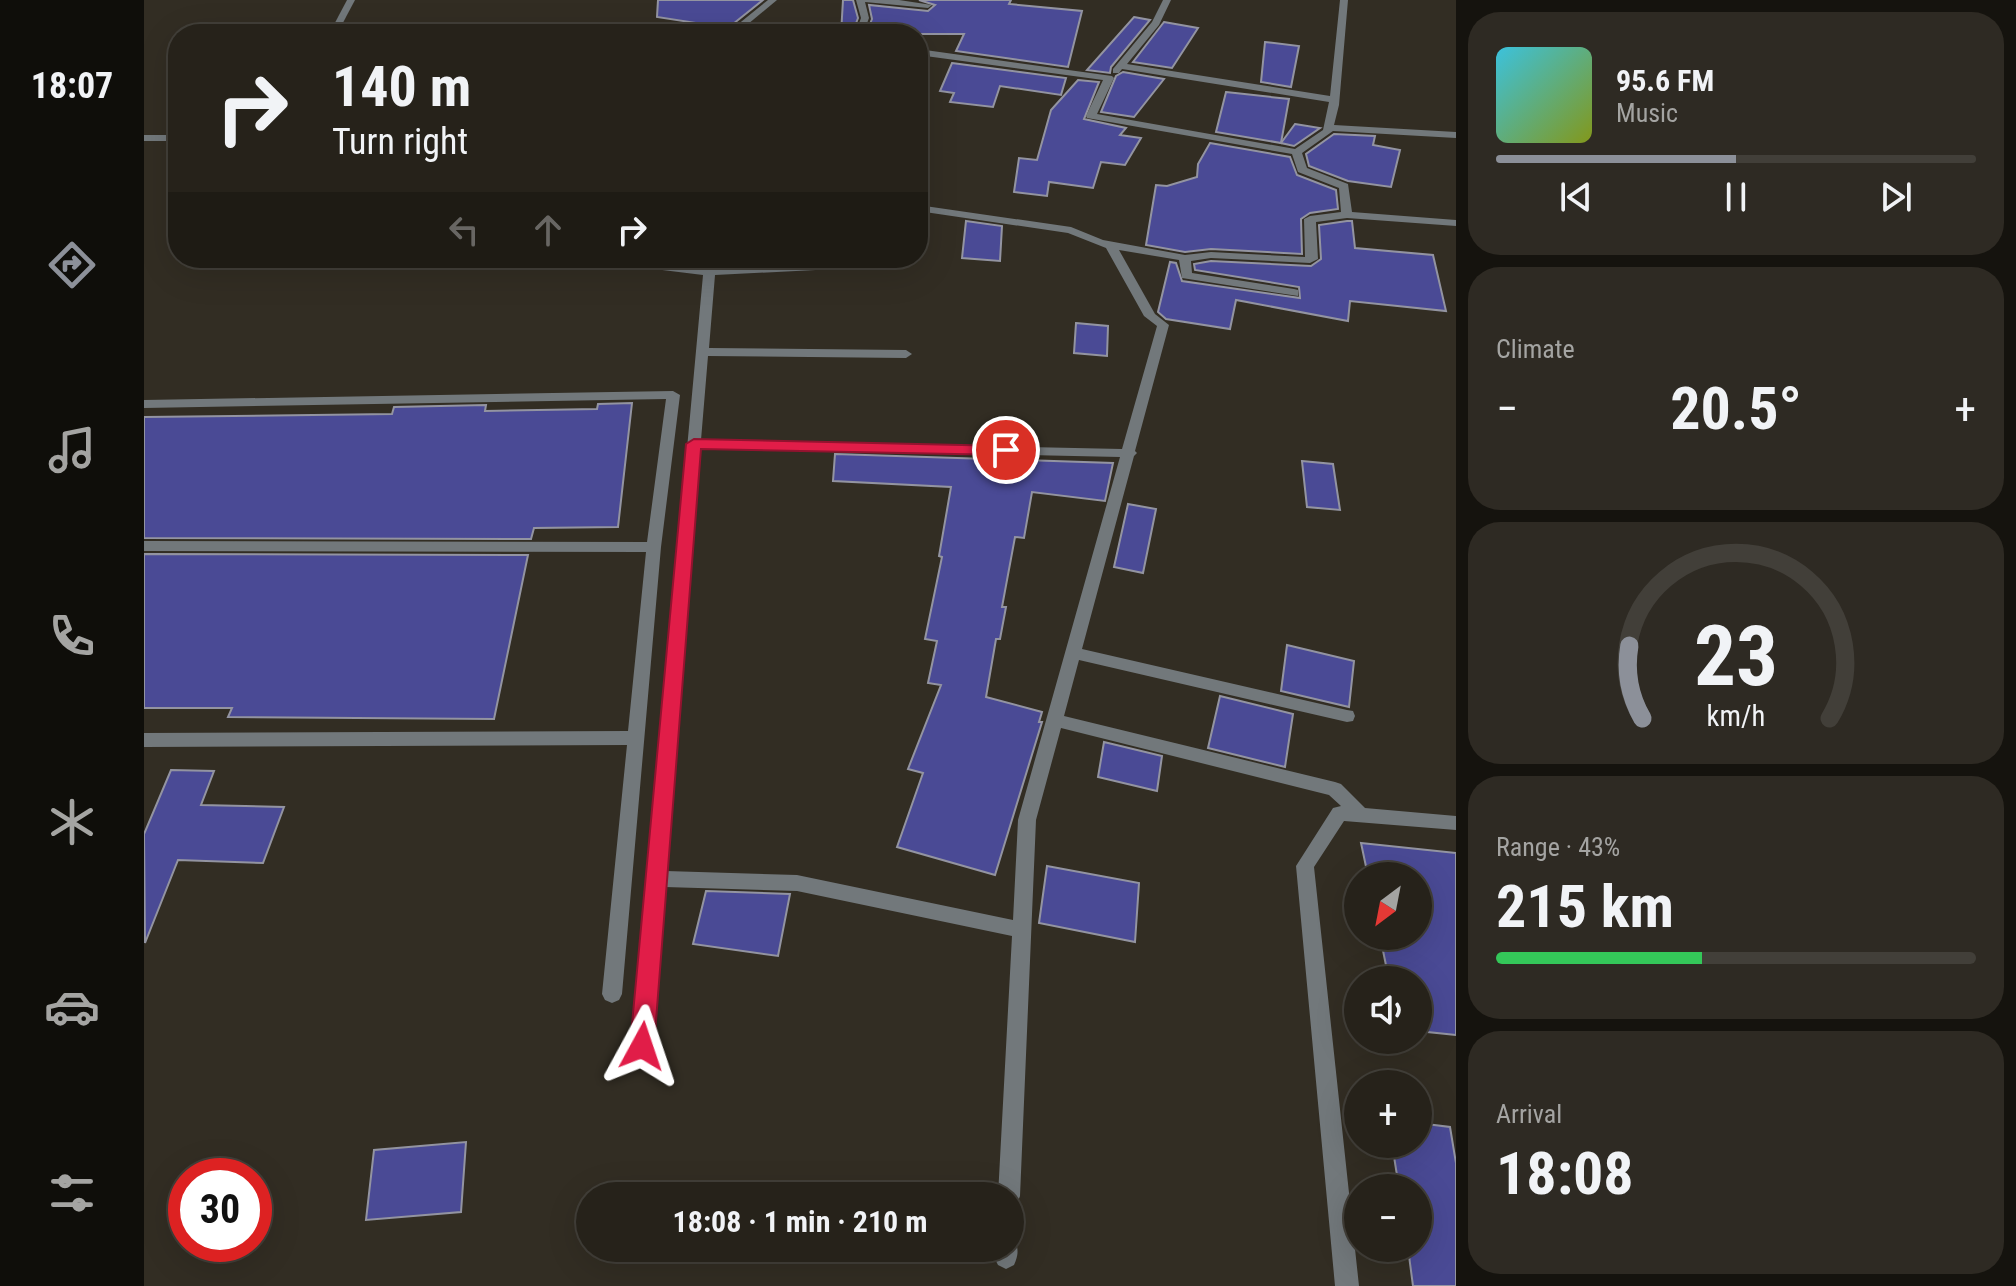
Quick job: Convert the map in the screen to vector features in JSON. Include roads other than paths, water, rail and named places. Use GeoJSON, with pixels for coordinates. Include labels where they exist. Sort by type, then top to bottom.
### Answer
{"type":"FeatureCollection","features":[{"type":"Feature","properties":{"kind":"street"},"geometry":{"type":"LineString","coordinates":[[338,24],[351,0]]}},
{"type":"Feature","properties":{"kind":"street"},"geometry":{"type":"LineString","coordinates":[[743,24],[773,0]]}},
{"type":"Feature","properties":{"kind":"street"},"geometry":{"type":"LineString","coordinates":[[860,0],[865,18],[863,24]]}},
{"type":"Feature","properties":{"kind":"street"},"geometry":{"type":"LineString","coordinates":[[867,0],[928,5]]}},
{"type":"Feature","properties":{"kind":"street"},"geometry":{"type":"LineString","coordinates":[[1167,0],[1156,23],[1109,78],[1091,116],[1297,152],[1312,145],[1328,128],[1334,100],[1344,0]]}},
{"type":"Feature","properties":{"kind":"street"},"geometry":{"type":"LineString","coordinates":[[928,53],[1109,78]]}},
{"type":"Feature","properties":{"kind":"street"},"geometry":{"type":"LineString","coordinates":[[1120,66],[1334,100]]}},
{"type":"Feature","properties":{"kind":"street"},"geometry":{"type":"LineString","coordinates":[[1328,128],[1456,135]]}},
{"type":"Feature","properties":{"kind":"street"},"geometry":{"type":"LineString","coordinates":[[144,138],[168,138]]}},
{"type":"Feature","properties":{"kind":"street"},"geometry":{"type":"LineString","coordinates":[[1297,152],[1302,170],[1344,186],[1347,215]]}},
{"type":"Feature","properties":{"kind":"street"},"geometry":{"type":"LineString","coordinates":[[928,209],[1071,230],[1110,244],[1185,258],[1211,255],[1306,261],[1312,259],[1310,219],[1347,215],[1456,223]]}},
{"type":"Feature","properties":{"kind":"street"},"geometry":{"type":"LineString","coordinates":[[1010,1182],[1027,820],[1163,325],[1150,316],[1110,244]]}},
{"type":"Feature","properties":{"kind":"street"},"geometry":{"type":"LineString","coordinates":[[1185,258],[1186,276],[1294,293]]}},
{"type":"Feature","properties":{"kind":"street"},"geometry":{"type":"LineString","coordinates":[[685,268],[709,272],[791,268]]}},
{"type":"Feature","properties":{"kind":"street"},"geometry":{"type":"LineString","coordinates":[[642,1046],[709,272]]}},
{"type":"Feature","properties":{"kind":"street"},"geometry":{"type":"LineString","coordinates":[[702,352],[906,354]]}},
{"type":"Feature","properties":{"kind":"street"},"geometry":{"type":"LineString","coordinates":[[144,404],[673,395],[654,547],[612,994]]}},
{"type":"Feature","properties":{"kind":"street"},"geometry":{"type":"LineString","coordinates":[[694,444],[1130,453]]}},
{"type":"Feature","properties":{"kind":"street"},"geometry":{"type":"LineString","coordinates":[[144,546],[654,547]]}},
{"type":"Feature","properties":{"kind":"street"},"geometry":{"type":"LineString","coordinates":[[1074,653],[1347,716]]}},
{"type":"Feature","properties":{"kind":"street"},"geometry":{"type":"LineString","coordinates":[[1055,720],[1335,789],[1361,815]]}},
{"type":"Feature","properties":{"kind":"street"},"geometry":{"type":"LineString","coordinates":[[144,740],[636,738]]}},
{"type":"Feature","properties":{"kind":"street"},"geometry":{"type":"LineString","coordinates":[[1347,1286],[1305,866],[1339,813],[1456,823]]}},
{"type":"Feature","properties":{"kind":"street"},"geometry":{"type":"LineString","coordinates":[[656,879],[797,883],[1022,930]]}}]}
